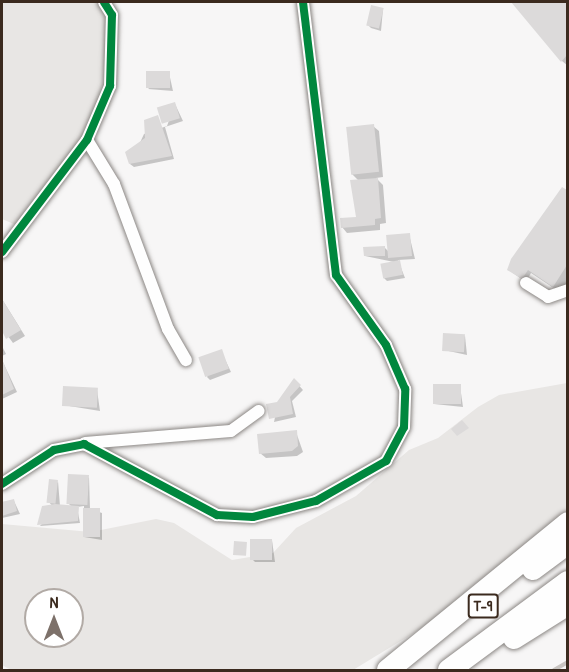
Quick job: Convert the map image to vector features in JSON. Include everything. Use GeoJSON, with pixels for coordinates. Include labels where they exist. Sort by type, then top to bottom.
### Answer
{"type":"FeatureCollection","features":[{"type":"Feature","properties":{"kind":"highway"},"geometry":{"type":"LineString","coordinates":[[388,670],[567,523]]}},
{"type":"Feature","properties":{"kind":"highway","name":"T-9"},"geometry":{"type":"LineString","coordinates":[[398,670],[567,543]]}},
{"type":"Feature","properties":{"kind":"highway","name":"T-9"},"geometry":{"type":"LineString","coordinates":[[449,670],[567,582]]}},
{"type":"Feature","properties":{"kind":"highway"},"geometry":{"type":"LineString","coordinates":[[465,670],[567,604]]}},
{"type":"Feature","properties":{"kind":"street"},"geometry":{"type":"LineString","coordinates":[[2,252],[87,140],[110,86],[112,15],[104,2]]}},
{"type":"Feature","properties":{"kind":"street"},"geometry":{"type":"LineString","coordinates":[[84,444],[217,515],[253,517],[316,501],[386,461],[404,427],[405,389],[386,345],[336,275],[303,2]]}},
{"type":"Feature","properties":{"kind":"street"},"geometry":{"type":"LineString","coordinates":[[87,140],[114,184],[168,329],[186,360]]}},
{"type":"Feature","properties":{"kind":"street"},"geometry":{"type":"LineString","coordinates":[[526,284],[548,297],[567,290]]}},
{"type":"Feature","properties":{"kind":"street"},"geometry":{"type":"LineString","coordinates":[[2,484],[54,450],[84,444],[231,431],[259,411]]}},
{"type":"Feature","properties":{"kind":"shaded area"},"geometry":{"type":"Polygon","coordinates":[[[2,2],[103,2],[111,29],[101,115],[16,225],[2,219],[2,2]]]}},
{"type":"Feature","properties":{"kind":"shaded area"},"geometry":{"type":"Polygon","coordinates":[[[567,383],[567,511],[427,625],[353,670],[11,670],[2,665],[2,524],[91,532],[156,519],[174,523],[232,560],[273,553],[296,528],[356,496],[409,450],[438,438],[478,407],[499,395],[567,383]]]}},
{"type":"Feature","properties":{"kind":"building"},"geometry":{"type":"Polygon","coordinates":[[[511,2],[567,2],[567,55],[561,62],[511,2]]]}},
{"type":"Feature","properties":{"kind":"building"},"geometry":{"type":"Polygon","coordinates":[[[371,5],[384,8],[379,28],[366,25],[371,5]]]}},
{"type":"Feature","properties":{"kind":"building"},"geometry":{"type":"Polygon","coordinates":[[[146,71],[170,71],[170,88],[146,88],[146,71]]]}},
{"type":"Feature","properties":{"kind":"building"},"geometry":{"type":"Polygon","coordinates":[[[175,102],[180,118],[162,124],[157,108],[175,102]]]}},
{"type":"Feature","properties":{"kind":"building"},"geometry":{"type":"Polygon","coordinates":[[[158,115],[172,156],[129,164],[125,152],[145,138],[144,120],[158,115]]]}},
{"type":"Feature","properties":{"kind":"building"},"geometry":{"type":"Polygon","coordinates":[[[374,124],[379,172],[351,175],[346,127],[374,124]]]}},
{"type":"Feature","properties":{"kind":"building"},"geometry":{"type":"Polygon","coordinates":[[[378,178],[381,218],[375,219],[375,225],[341,228],[340,218],[356,217],[350,180],[378,178]]]}},
{"type":"Feature","properties":{"kind":"building"},"geometry":{"type":"Polygon","coordinates":[[[562,187],[567,190],[567,265],[553,287],[528,270],[522,279],[507,270],[511,259],[562,187]]]}},
{"type":"Feature","properties":{"kind":"building"},"geometry":{"type":"Polygon","coordinates":[[[410,233],[412,256],[388,258],[386,235],[410,233]]]}},
{"type":"Feature","properties":{"kind":"building"},"geometry":{"type":"Polygon","coordinates":[[[385,246],[385,256],[364,256],[363,247],[385,246]]]}},
{"type":"Feature","properties":{"kind":"building"},"geometry":{"type":"Polygon","coordinates":[[[400,260],[403,275],[383,279],[380,264],[400,260]]]}},
{"type":"Feature","properties":{"kind":"building"},"geometry":{"type":"Polygon","coordinates":[[[2,299],[21,330],[6,339],[2,331],[2,299]]]}},
{"type":"Feature","properties":{"kind":"building"},"geometry":{"type":"Polygon","coordinates":[[[443,333],[465,334],[464,352],[442,351],[443,333]]]}},
{"type":"Feature","properties":{"kind":"building"},"geometry":{"type":"Polygon","coordinates":[[[222,349],[229,369],[205,377],[198,357],[222,349]]]}},
{"type":"Feature","properties":{"kind":"building"},"geometry":{"type":"Polygon","coordinates":[[[2,359],[14,389],[2,395],[2,359]]]}},
{"type":"Feature","properties":{"kind":"building"},"geometry":{"type":"Polygon","coordinates":[[[294,378],[301,385],[290,397],[293,414],[269,419],[266,404],[277,402],[294,378]]]}},
{"type":"Feature","properties":{"kind":"building"},"geometry":{"type":"Polygon","coordinates":[[[433,384],[461,384],[461,404],[433,404],[433,384]]]}},
{"type":"Feature","properties":{"kind":"building"},"geometry":{"type":"Polygon","coordinates":[[[63,386],[98,388],[97,408],[62,406],[63,386]]]}},
{"type":"Feature","properties":{"kind":"building"},"geometry":{"type":"Polygon","coordinates":[[[462,420],[469,428],[457,436],[451,429],[462,420]]]}},
{"type":"Feature","properties":{"kind":"building"},"geometry":{"type":"Polygon","coordinates":[[[297,430],[298,446],[292,451],[259,454],[257,434],[297,430]]]}},
{"type":"Feature","properties":{"kind":"building"},"geometry":{"type":"Polygon","coordinates":[[[68,474],[89,475],[87,505],[66,504],[68,474]]]}},
{"type":"Feature","properties":{"kind":"building"},"geometry":{"type":"Polygon","coordinates":[[[49,479],[58,480],[55,504],[46,503],[49,479]]]}},
{"type":"Feature","properties":{"kind":"building"},"geometry":{"type":"Polygon","coordinates":[[[14,499],[17,511],[2,516],[2,502],[14,499]]]}},
{"type":"Feature","properties":{"kind":"building"},"geometry":{"type":"Polygon","coordinates":[[[55,504],[79,506],[78,521],[37,525],[42,506],[55,504]]]}},
{"type":"Feature","properties":{"kind":"building"},"geometry":{"type":"Polygon","coordinates":[[[83,508],[100,508],[100,537],[83,537],[83,508]]]}},
{"type":"Feature","properties":{"kind":"building"},"geometry":{"type":"Polygon","coordinates":[[[250,539],[272,539],[272,560],[250,560],[250,539]]]}},
{"type":"Feature","properties":{"kind":"building"},"geometry":{"type":"Polygon","coordinates":[[[234,541],[247,542],[246,556],[233,555],[234,541]]]}},
{"type":"Feature","properties":{"kind":"waterway"},"geometry":{"type":"LineString","coordinates":[[554,670],[568,662]]}},
{"type":"Feature","properties":{"kind":"cycle path"},"geometry":{"type":"LineString","coordinates":[[2,252],[87,140],[110,86],[112,15],[104,2]]}},
{"type":"Feature","properties":{"kind":"cycle path"},"geometry":{"type":"LineString","coordinates":[[2,484],[54,450],[84,444],[217,515],[253,517],[316,501],[386,461],[404,427],[405,389],[386,345],[336,275],[303,2]]}}]}
